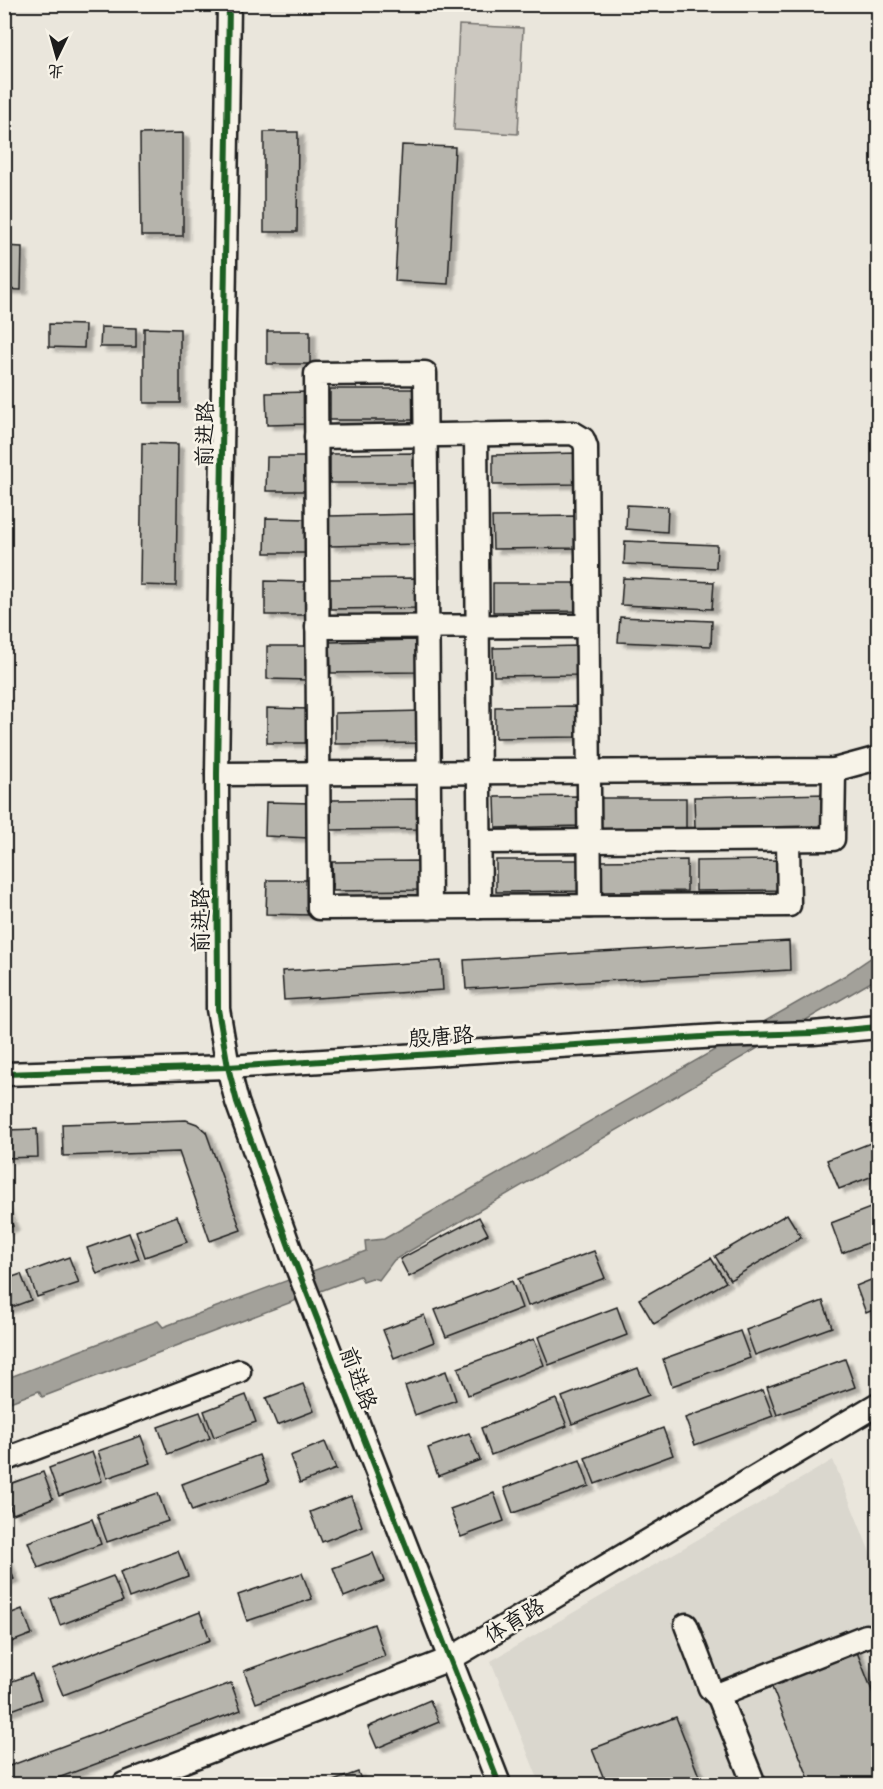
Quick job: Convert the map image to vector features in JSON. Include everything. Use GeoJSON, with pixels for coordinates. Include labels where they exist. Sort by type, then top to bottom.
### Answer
{"type":"FeatureCollection","features":[{"type":"Feature","properties":{"kind":"street","name":"前进路"},"geometry":{"type":"LineString","coordinates":[[229,4],[217,774],[218,1009],[228,1067],[237,1102],[291,1252],[499,1785]]}},
{"type":"Feature","properties":{"kind":"street"},"geometry":{"type":"LineString","coordinates":[[430,908],[425,374],[316,374],[319,908],[430,908],[789,905],[788,840]]}},
{"type":"Feature","properties":{"kind":"street"},"geometry":{"type":"LineString","coordinates":[[316,437],[573,433],[583,439],[586,447],[590,906]]}},
{"type":"Feature","properties":{"kind":"street"},"geometry":{"type":"LineString","coordinates":[[476,434],[480,907]]}},
{"type":"Feature","properties":{"kind":"street"},"geometry":{"type":"LineString","coordinates":[[317,627],[587,626]]}},
{"type":"Feature","properties":{"kind":"street"},"geometry":{"type":"LineString","coordinates":[[217,774],[834,770],[879,758]]}},
{"type":"Feature","properties":{"kind":"street"},"geometry":{"type":"LineString","coordinates":[[481,842],[833,839],[834,770]]}},
{"type":"Feature","properties":{"kind":"street","name":"殷唐路"},"geometry":{"type":"LineString","coordinates":[[4,1074],[228,1067],[718,1036],[813,1033],[879,1027]]}},
{"type":"Feature","properties":{"kind":"street"},"geometry":{"type":"LineString","coordinates":[[4,1460],[239,1371]]}},
{"type":"Feature","properties":{"kind":"street","name":"体育路"},"geometry":{"type":"LineString","coordinates":[[124,1785],[450,1659],[879,1404]]}},
{"type":"Feature","properties":{"kind":"street"},"geometry":{"type":"LineString","coordinates":[[686,1625],[710,1688],[717,1695],[754,1785]]}},
{"type":"Feature","properties":{"kind":"street"},"geometry":{"type":"LineString","coordinates":[[717,1695],[866,1636]]}},
{"type":"Feature","properties":{"kind":"shaded area"},"geometry":{"type":"Polygon","coordinates":[[[459,25],[523,28],[518,134],[454,130],[459,25]]]}},
{"type":"Feature","properties":{"kind":"shaded area"},"geometry":{"type":"Polygon","coordinates":[[[878,953],[878,978],[394,1260],[379,1280],[372,1278],[363,1281],[360,1276],[42,1397],[39,1391],[5,1404],[5,1379],[158,1321],[163,1327],[366,1251],[365,1241],[384,1239],[844,976],[878,953]]]}},
{"type":"Feature","properties":{"kind":"shaded area"},"geometry":{"type":"Polygon","coordinates":[[[833,1460],[878,1572],[878,1784],[540,1784],[491,1661],[833,1460]]]}},
{"type":"Feature","properties":{"kind":"building"},"geometry":{"type":"Polygon","coordinates":[[[264,132],[298,132],[297,232],[264,232],[264,132]]]}},
{"type":"Feature","properties":{"kind":"building"},"geometry":{"type":"Polygon","coordinates":[[[183,133],[183,236],[141,236],[140,134],[183,133]]]}},
{"type":"Feature","properties":{"kind":"building"},"geometry":{"type":"Polygon","coordinates":[[[402,145],[455,147],[448,284],[395,281],[402,145]]]}},
{"type":"Feature","properties":{"kind":"building"},"geometry":{"type":"Polygon","coordinates":[[[4,246],[22,247],[21,290],[4,289],[4,246]]]}},
{"type":"Feature","properties":{"kind":"building"},"geometry":{"type":"Polygon","coordinates":[[[49,324],[85,325],[84,348],[49,347],[49,324]]]}},
{"type":"Feature","properties":{"kind":"building"},"geometry":{"type":"Polygon","coordinates":[[[101,327],[136,328],[136,347],[100,347],[101,327]]]}},
{"type":"Feature","properties":{"kind":"building"},"geometry":{"type":"Polygon","coordinates":[[[144,328],[180,329],[180,403],[144,403],[144,328]]]}},
{"type":"Feature","properties":{"kind":"building"},"geometry":{"type":"Polygon","coordinates":[[[267,331],[310,331],[310,364],[267,364],[267,331]]]}},
{"type":"Feature","properties":{"kind":"building"},"geometry":{"type":"Polygon","coordinates":[[[330,389],[417,389],[418,420],[330,420],[330,389]]]}},
{"type":"Feature","properties":{"kind":"building"},"geometry":{"type":"Polygon","coordinates":[[[307,392],[308,424],[267,425],[266,393],[307,392]]]}},
{"type":"Feature","properties":{"kind":"building"},"geometry":{"type":"Polygon","coordinates":[[[142,443],[178,444],[176,586],[140,585],[142,443]]]}},
{"type":"Feature","properties":{"kind":"building"},"geometry":{"type":"Polygon","coordinates":[[[417,453],[417,483],[330,483],[330,454],[417,453]]]}},
{"type":"Feature","properties":{"kind":"building"},"geometry":{"type":"Polygon","coordinates":[[[577,453],[578,484],[493,485],[493,455],[577,453]]]}},
{"type":"Feature","properties":{"kind":"building"},"geometry":{"type":"Polygon","coordinates":[[[267,457],[308,457],[308,491],[266,491],[267,457]]]}},
{"type":"Feature","properties":{"kind":"building"},"geometry":{"type":"Polygon","coordinates":[[[627,505],[668,507],[667,532],[626,529],[627,505]]]}},
{"type":"Feature","properties":{"kind":"building"},"geometry":{"type":"Polygon","coordinates":[[[416,514],[417,544],[329,546],[328,516],[416,514]]]}},
{"type":"Feature","properties":{"kind":"building"},"geometry":{"type":"Polygon","coordinates":[[[576,516],[577,548],[493,549],[492,517],[576,516]]]}},
{"type":"Feature","properties":{"kind":"building"},"geometry":{"type":"Polygon","coordinates":[[[266,518],[309,519],[308,553],[265,553],[266,518]]]}},
{"type":"Feature","properties":{"kind":"building"},"geometry":{"type":"Polygon","coordinates":[[[625,541],[717,545],[716,568],[624,564],[625,541]]]}},
{"type":"Feature","properties":{"kind":"building"},"geometry":{"type":"Polygon","coordinates":[[[415,578],[416,608],[330,609],[329,579],[415,578]]]}},
{"type":"Feature","properties":{"kind":"building"},"geometry":{"type":"Polygon","coordinates":[[[623,578],[714,582],[712,609],[621,605],[623,578]]]}},
{"type":"Feature","properties":{"kind":"building"},"geometry":{"type":"Polygon","coordinates":[[[265,581],[307,582],[307,615],[265,615],[265,581]]]}},
{"type":"Feature","properties":{"kind":"building"},"geometry":{"type":"Polygon","coordinates":[[[493,583],[577,583],[577,611],[493,612],[493,583]]]}},
{"type":"Feature","properties":{"kind":"building"},"geometry":{"type":"Polygon","coordinates":[[[620,617],[712,621],[711,646],[618,642],[620,617]]]}},
{"type":"Feature","properties":{"kind":"building"},"geometry":{"type":"Polygon","coordinates":[[[418,640],[418,672],[331,673],[330,642],[418,640]]]}},
{"type":"Feature","properties":{"kind":"building"},"geometry":{"type":"Polygon","coordinates":[[[267,646],[309,646],[309,680],[267,679],[267,646]]]}},
{"type":"Feature","properties":{"kind":"building"},"geometry":{"type":"Polygon","coordinates":[[[577,646],[578,675],[494,676],[493,648],[577,646]]]}},
{"type":"Feature","properties":{"kind":"building"},"geometry":{"type":"Polygon","coordinates":[[[578,706],[579,737],[495,738],[495,707],[578,706]]]}},
{"type":"Feature","properties":{"kind":"building"},"geometry":{"type":"Polygon","coordinates":[[[267,708],[311,709],[310,743],[267,743],[267,708]]]}},
{"type":"Feature","properties":{"kind":"building"},"geometry":{"type":"Polygon","coordinates":[[[423,711],[424,743],[335,744],[335,713],[423,711]]]}},
{"type":"Feature","properties":{"kind":"building"},"geometry":{"type":"Polygon","coordinates":[[[825,794],[825,826],[695,828],[694,797],[825,794]]]}},
{"type":"Feature","properties":{"kind":"building"},"geometry":{"type":"Polygon","coordinates":[[[580,796],[581,826],[496,828],[495,797],[580,796]]]}},
{"type":"Feature","properties":{"kind":"building"},"geometry":{"type":"Polygon","coordinates":[[[600,798],[686,798],[686,829],[600,829],[600,798]]]}},
{"type":"Feature","properties":{"kind":"building"},"geometry":{"type":"Polygon","coordinates":[[[418,799],[419,829],[331,830],[331,800],[418,799]]]}},
{"type":"Feature","properties":{"kind":"building"},"geometry":{"type":"Polygon","coordinates":[[[266,802],[312,803],[310,838],[265,836],[266,802]]]}},
{"type":"Feature","properties":{"kind":"building"},"geometry":{"type":"Polygon","coordinates":[[[496,860],[583,860],[583,891],[496,892],[496,860]]]}},
{"type":"Feature","properties":{"kind":"building"},"geometry":{"type":"Polygon","coordinates":[[[687,860],[687,891],[600,892],[600,861],[687,860]]]}},
{"type":"Feature","properties":{"kind":"building"},"geometry":{"type":"Polygon","coordinates":[[[780,860],[781,890],[696,891],[696,861],[780,860]]]}},
{"type":"Feature","properties":{"kind":"building"},"geometry":{"type":"Polygon","coordinates":[[[420,861],[420,890],[333,891],[332,862],[420,861]]]}},
{"type":"Feature","properties":{"kind":"building"},"geometry":{"type":"Polygon","coordinates":[[[267,880],[310,880],[310,915],[266,914],[267,880]]]}},
{"type":"Feature","properties":{"kind":"building"},"geometry":{"type":"Polygon","coordinates":[[[789,941],[790,970],[466,989],[464,960],[789,941]]]}},
{"type":"Feature","properties":{"kind":"building"},"geometry":{"type":"Polygon","coordinates":[[[441,961],[443,990],[284,1000],[282,971],[441,961]]]}},
{"type":"Feature","properties":{"kind":"building"},"geometry":{"type":"Polygon","coordinates":[[[186,1120],[197,1124],[206,1132],[241,1230],[210,1241],[179,1152],[63,1156],[62,1124],[186,1120]]]}},
{"type":"Feature","properties":{"kind":"building"},"geometry":{"type":"Polygon","coordinates":[[[37,1129],[38,1157],[4,1158],[4,1130],[37,1129]]]}},
{"type":"Feature","properties":{"kind":"building"},"geometry":{"type":"Polygon","coordinates":[[[878,1140],[878,1174],[839,1189],[827,1160],[878,1140]]]}},
{"type":"Feature","properties":{"kind":"building"},"geometry":{"type":"Polygon","coordinates":[[[4,1205],[13,1226],[4,1230],[4,1205]]]}},
{"type":"Feature","properties":{"kind":"building"},"geometry":{"type":"Polygon","coordinates":[[[878,1205],[878,1239],[842,1253],[831,1223],[878,1205]]]}},
{"type":"Feature","properties":{"kind":"building"},"geometry":{"type":"Polygon","coordinates":[[[787,1214],[801,1237],[730,1280],[715,1256],[787,1214]]]}},
{"type":"Feature","properties":{"kind":"building"},"geometry":{"type":"Polygon","coordinates":[[[177,1216],[187,1242],[145,1257],[136,1231],[177,1216]]]}},
{"type":"Feature","properties":{"kind":"building"},"geometry":{"type":"Polygon","coordinates":[[[479,1217],[488,1234],[409,1277],[400,1259],[479,1217]]]}},
{"type":"Feature","properties":{"kind":"building"},"geometry":{"type":"Polygon","coordinates":[[[129,1233],[139,1259],[97,1274],[87,1248],[129,1233]]]}},
{"type":"Feature","properties":{"kind":"building"},"geometry":{"type":"Polygon","coordinates":[[[594,1251],[605,1278],[528,1306],[518,1279],[594,1251]]]}},
{"type":"Feature","properties":{"kind":"building"},"geometry":{"type":"Polygon","coordinates":[[[69,1257],[79,1283],[37,1297],[28,1272],[69,1257]]]}},
{"type":"Feature","properties":{"kind":"building"},"geometry":{"type":"Polygon","coordinates":[[[711,1258],[726,1282],[654,1324],[639,1299],[711,1258]]]}},
{"type":"Feature","properties":{"kind":"building"},"geometry":{"type":"Polygon","coordinates":[[[21,1274],[31,1300],[4,1310],[4,1280],[21,1274]]]}},
{"type":"Feature","properties":{"kind":"building"},"geometry":{"type":"Polygon","coordinates":[[[878,1277],[878,1308],[866,1313],[856,1286],[878,1277]]]}},
{"type":"Feature","properties":{"kind":"building"},"geometry":{"type":"Polygon","coordinates":[[[512,1281],[522,1308],[446,1337],[435,1310],[512,1281]]]}},
{"type":"Feature","properties":{"kind":"building"},"geometry":{"type":"Polygon","coordinates":[[[823,1301],[832,1327],[755,1355],[746,1330],[823,1301]]]}},
{"type":"Feature","properties":{"kind":"building"},"geometry":{"type":"Polygon","coordinates":[[[617,1307],[627,1335],[549,1365],[538,1337],[617,1307]]]}},
{"type":"Feature","properties":{"kind":"building"},"geometry":{"type":"Polygon","coordinates":[[[424,1315],[434,1342],[394,1358],[383,1330],[424,1315]]]}},
{"type":"Feature","properties":{"kind":"building"},"geometry":{"type":"Polygon","coordinates":[[[740,1331],[750,1358],[672,1386],[663,1359],[740,1331]]]}},
{"type":"Feature","properties":{"kind":"building"},"geometry":{"type":"Polygon","coordinates":[[[534,1339],[544,1365],[468,1395],[458,1368],[534,1339]]]}},
{"type":"Feature","properties":{"kind":"building"},"geometry":{"type":"Polygon","coordinates":[[[845,1359],[855,1387],[777,1415],[767,1387],[845,1359]]]}},
{"type":"Feature","properties":{"kind":"building"},"geometry":{"type":"Polygon","coordinates":[[[638,1368],[649,1395],[572,1424],[562,1397],[638,1368]]]}},
{"type":"Feature","properties":{"kind":"building"},"geometry":{"type":"Polygon","coordinates":[[[446,1371],[456,1400],[415,1415],[405,1386],[446,1371]]]}},
{"type":"Feature","properties":{"kind":"building"},"geometry":{"type":"Polygon","coordinates":[[[303,1384],[314,1411],[277,1425],[266,1398],[303,1384]]]}},
{"type":"Feature","properties":{"kind":"building"},"geometry":{"type":"Polygon","coordinates":[[[763,1390],[773,1416],[695,1445],[685,1418],[763,1390]]]}},
{"type":"Feature","properties":{"kind":"building"},"geometry":{"type":"Polygon","coordinates":[[[246,1395],[256,1422],[214,1437],[204,1411],[246,1395]]]}},
{"type":"Feature","properties":{"kind":"building"},"geometry":{"type":"Polygon","coordinates":[[[556,1399],[567,1426],[491,1455],[481,1428],[556,1399]]]}},
{"type":"Feature","properties":{"kind":"building"},"geometry":{"type":"Polygon","coordinates":[[[200,1412],[210,1438],[168,1454],[158,1427],[200,1412]]]}},
{"type":"Feature","properties":{"kind":"building"},"geometry":{"type":"Polygon","coordinates":[[[663,1428],[673,1455],[595,1484],[585,1458],[663,1428]]]}},
{"type":"Feature","properties":{"kind":"building"},"geometry":{"type":"Polygon","coordinates":[[[469,1433],[480,1460],[438,1476],[428,1448],[469,1433]]]}},
{"type":"Feature","properties":{"kind":"building"},"geometry":{"type":"Polygon","coordinates":[[[141,1436],[151,1463],[107,1478],[98,1451],[141,1436]]]}},
{"type":"Feature","properties":{"kind":"building"},"geometry":{"type":"Polygon","coordinates":[[[325,1442],[336,1469],[300,1483],[290,1456],[325,1442]]]}},
{"type":"Feature","properties":{"kind":"building"},"geometry":{"type":"Polygon","coordinates":[[[92,1452],[102,1481],[59,1496],[49,1468],[92,1452]]]}},
{"type":"Feature","properties":{"kind":"building"},"geometry":{"type":"Polygon","coordinates":[[[259,1455],[269,1482],[192,1511],[182,1484],[259,1455]]]}},
{"type":"Feature","properties":{"kind":"building"},"geometry":{"type":"Polygon","coordinates":[[[580,1460],[589,1486],[513,1513],[504,1488],[580,1460]]]}},
{"type":"Feature","properties":{"kind":"building"},"geometry":{"type":"Polygon","coordinates":[[[43,1472],[53,1499],[13,1514],[4,1493],[4,1486],[43,1472]]]}},
{"type":"Feature","properties":{"kind":"building"},"geometry":{"type":"Polygon","coordinates":[[[158,1493],[168,1521],[107,1542],[97,1514],[158,1493]]]}},
{"type":"Feature","properties":{"kind":"building"},"geometry":{"type":"Polygon","coordinates":[[[494,1493],[504,1521],[461,1537],[450,1509],[494,1493]]]}},
{"type":"Feature","properties":{"kind":"building"},"geometry":{"type":"Polygon","coordinates":[[[351,1496],[362,1526],[322,1542],[310,1512],[351,1496]]]}},
{"type":"Feature","properties":{"kind":"building"},"geometry":{"type":"Polygon","coordinates":[[[92,1519],[101,1544],[38,1568],[28,1542],[92,1519]]]}},
{"type":"Feature","properties":{"kind":"building"},"geometry":{"type":"Polygon","coordinates":[[[178,1551],[188,1576],[129,1598],[120,1572],[178,1551]]]}},
{"type":"Feature","properties":{"kind":"building"},"geometry":{"type":"Polygon","coordinates":[[[373,1553],[384,1581],[344,1597],[333,1568],[373,1553]]]}},
{"type":"Feature","properties":{"kind":"building"},"geometry":{"type":"Polygon","coordinates":[[[4,1554],[14,1579],[4,1582],[4,1554]]]}},
{"type":"Feature","properties":{"kind":"building"},"geometry":{"type":"Polygon","coordinates":[[[302,1573],[312,1599],[247,1621],[238,1595],[302,1573]]]}},
{"type":"Feature","properties":{"kind":"building"},"geometry":{"type":"Polygon","coordinates":[[[113,1576],[123,1601],[60,1625],[51,1599],[113,1576]]]}},
{"type":"Feature","properties":{"kind":"building"},"geometry":{"type":"Polygon","coordinates":[[[22,1609],[32,1634],[4,1645],[4,1616],[22,1609]]]}},
{"type":"Feature","properties":{"kind":"building"},"geometry":{"type":"Polygon","coordinates":[[[200,1612],[210,1640],[63,1695],[52,1669],[200,1612]]]}},
{"type":"Feature","properties":{"kind":"building"},"geometry":{"type":"Polygon","coordinates":[[[374,1624],[385,1656],[256,1703],[244,1671],[374,1624]]]}},
{"type":"Feature","properties":{"kind":"building"},"geometry":{"type":"Polygon","coordinates":[[[855,1647],[878,1706],[878,1784],[811,1784],[769,1680],[855,1647]]]}},
{"type":"Feature","properties":{"kind":"building"},"geometry":{"type":"Polygon","coordinates":[[[32,1674],[41,1699],[4,1713],[4,1684],[32,1674]]]}},
{"type":"Feature","properties":{"kind":"building"},"geometry":{"type":"Polygon","coordinates":[[[231,1683],[241,1710],[42,1784],[4,1784],[4,1768],[231,1683]]]}},
{"type":"Feature","properties":{"kind":"building"},"geometry":{"type":"Polygon","coordinates":[[[430,1700],[439,1722],[377,1748],[368,1727],[430,1700]]]}},
{"type":"Feature","properties":{"kind":"building"},"geometry":{"type":"Polygon","coordinates":[[[676,1717],[702,1784],[606,1784],[592,1749],[676,1717]]]}},
{"type":"Feature","properties":{"kind":"building"},"geometry":{"type":"Polygon","coordinates":[[[358,1772],[363,1784],[325,1784],[358,1772]]]}},
{"type":"Feature","properties":{"kind":"cycle path"},"geometry":{"type":"LineString","coordinates":[[229,4],[217,774],[218,1009],[228,1067],[237,1102],[291,1252],[499,1784]]}},
{"type":"Feature","properties":{"kind":"cycle path"},"geometry":{"type":"LineString","coordinates":[[4,1074],[228,1067],[718,1036],[813,1033],[878,1027]]}}]}
